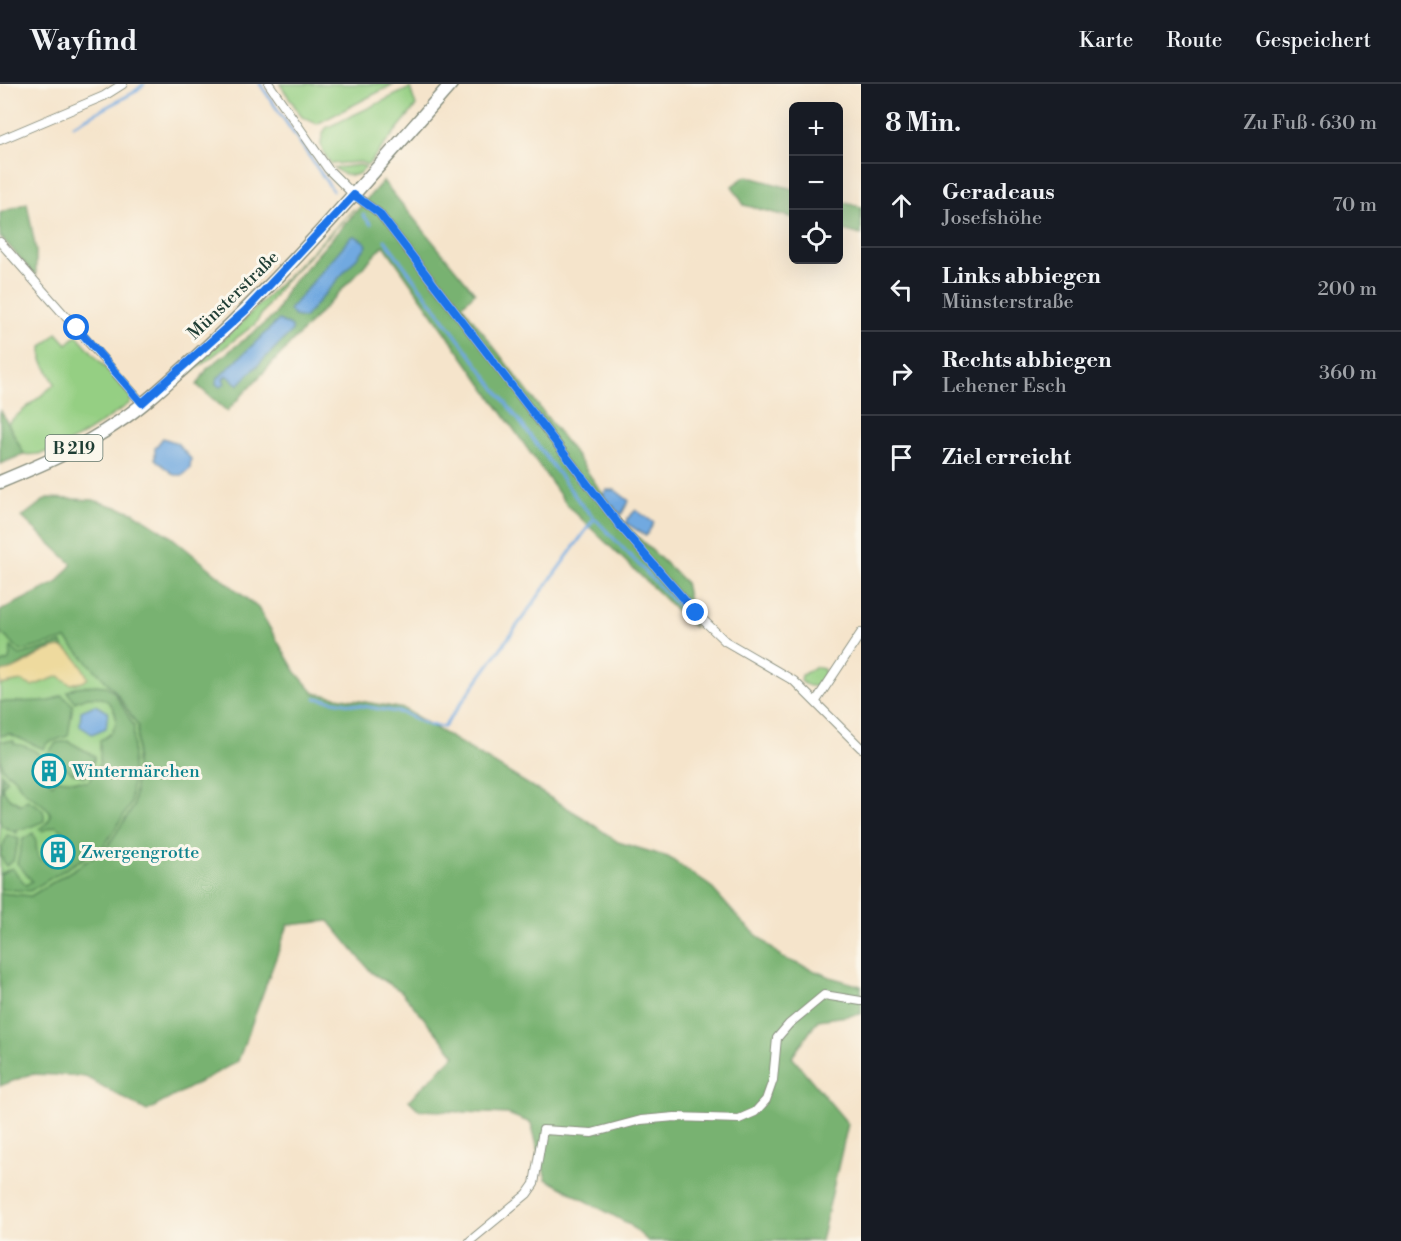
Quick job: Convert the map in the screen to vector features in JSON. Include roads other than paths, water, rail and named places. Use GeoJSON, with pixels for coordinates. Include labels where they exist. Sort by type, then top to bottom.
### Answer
{"type":"FeatureCollection","features":[{"type":"Feature","properties":{"kind":"main road","name":"Münsterstraße"},"geometry":{"type":"LineString","coordinates":[[0,482],[68,452],[118,423],[142,403],[245,311],[354,195],[451,84]]}},
{"type":"Feature","properties":{"kind":"street"},"geometry":{"type":"LineString","coordinates":[[0,140],[104,96],[123,84]]}},
{"type":"Feature","properties":{"kind":"street"},"geometry":{"type":"LineString","coordinates":[[269,84],[328,169],[354,195],[379,213],[620,526],[696,613],[725,641],[794,681],[861,748]]}},
{"type":"Feature","properties":{"kind":"street"},"geometry":{"type":"LineString","coordinates":[[0,242],[142,403]]}},
{"type":"Feature","properties":{"kind":"street"},"geometry":{"type":"LineString","coordinates":[[816,701],[861,633]]}},
{"type":"Feature","properties":{"kind":"street"},"geometry":{"type":"LineString","coordinates":[[470,1241],[527,1194],[534,1185],[543,1130],[592,1133],[640,1120],[675,1117],[739,1119],[755,1112],[766,1100],[773,1080],[777,1038],[789,1024],[824,995],[861,1001]]}},
{"type":"Feature","properties":{"kind":"water"},"geometry":{"type":"Polygon","coordinates":[[[355,236],[367,246],[304,318],[294,316],[289,310],[351,237],[355,236]]]}},
{"type":"Feature","properties":{"kind":"water"},"geometry":{"type":"Polygon","coordinates":[[[279,320],[292,327],[292,331],[238,385],[227,375],[223,379],[225,383],[220,387],[216,384],[217,379],[279,320]]]}},
{"type":"Feature","properties":{"kind":"water"},"geometry":{"type":"Polygon","coordinates":[[[163,438],[177,443],[191,459],[190,469],[183,475],[174,475],[155,459],[155,448],[163,438]]]}},
{"type":"Feature","properties":{"kind":"water"},"geometry":{"type":"Polygon","coordinates":[[[606,490],[615,490],[629,501],[621,515],[603,496],[606,490]]]}},
{"type":"Feature","properties":{"kind":"water"},"geometry":{"type":"Polygon","coordinates":[[[636,510],[654,523],[646,536],[626,523],[636,510]]]}},
{"type":"Feature","properties":{"kind":"water"},"geometry":{"type":"Polygon","coordinates":[[[95,705],[108,712],[106,728],[92,734],[80,726],[81,711],[95,705]]]}},
{"type":"Feature","properties":{"kind":"waterway"},"geometry":{"type":"LineString","coordinates":[[73,125],[133,93],[144,84]]}},
{"type":"Feature","properties":{"kind":"waterway"},"geometry":{"type":"LineString","coordinates":[[260,84],[333,191]]}},
{"type":"Feature","properties":{"kind":"waterway"},"geometry":{"type":"LineString","coordinates":[[363,215],[371,224]]}},
{"type":"Feature","properties":{"kind":"waterway"},"geometry":{"type":"LineString","coordinates":[[385,240],[581,504],[680,608]]}},
{"type":"Feature","properties":{"kind":"waterway"},"geometry":{"type":"LineString","coordinates":[[316,698],[403,713],[428,725],[444,727],[594,519]]}},
{"type":"Feature","properties":{"kind":"place","name":"Wintermärchen"},"geometry":{"type":"Point","coordinates":[49,771]}},
{"type":"Feature","properties":{"kind":"place","name":"Zwergengrotte"},"geometry":{"type":"Point","coordinates":[58,852]}}]}
